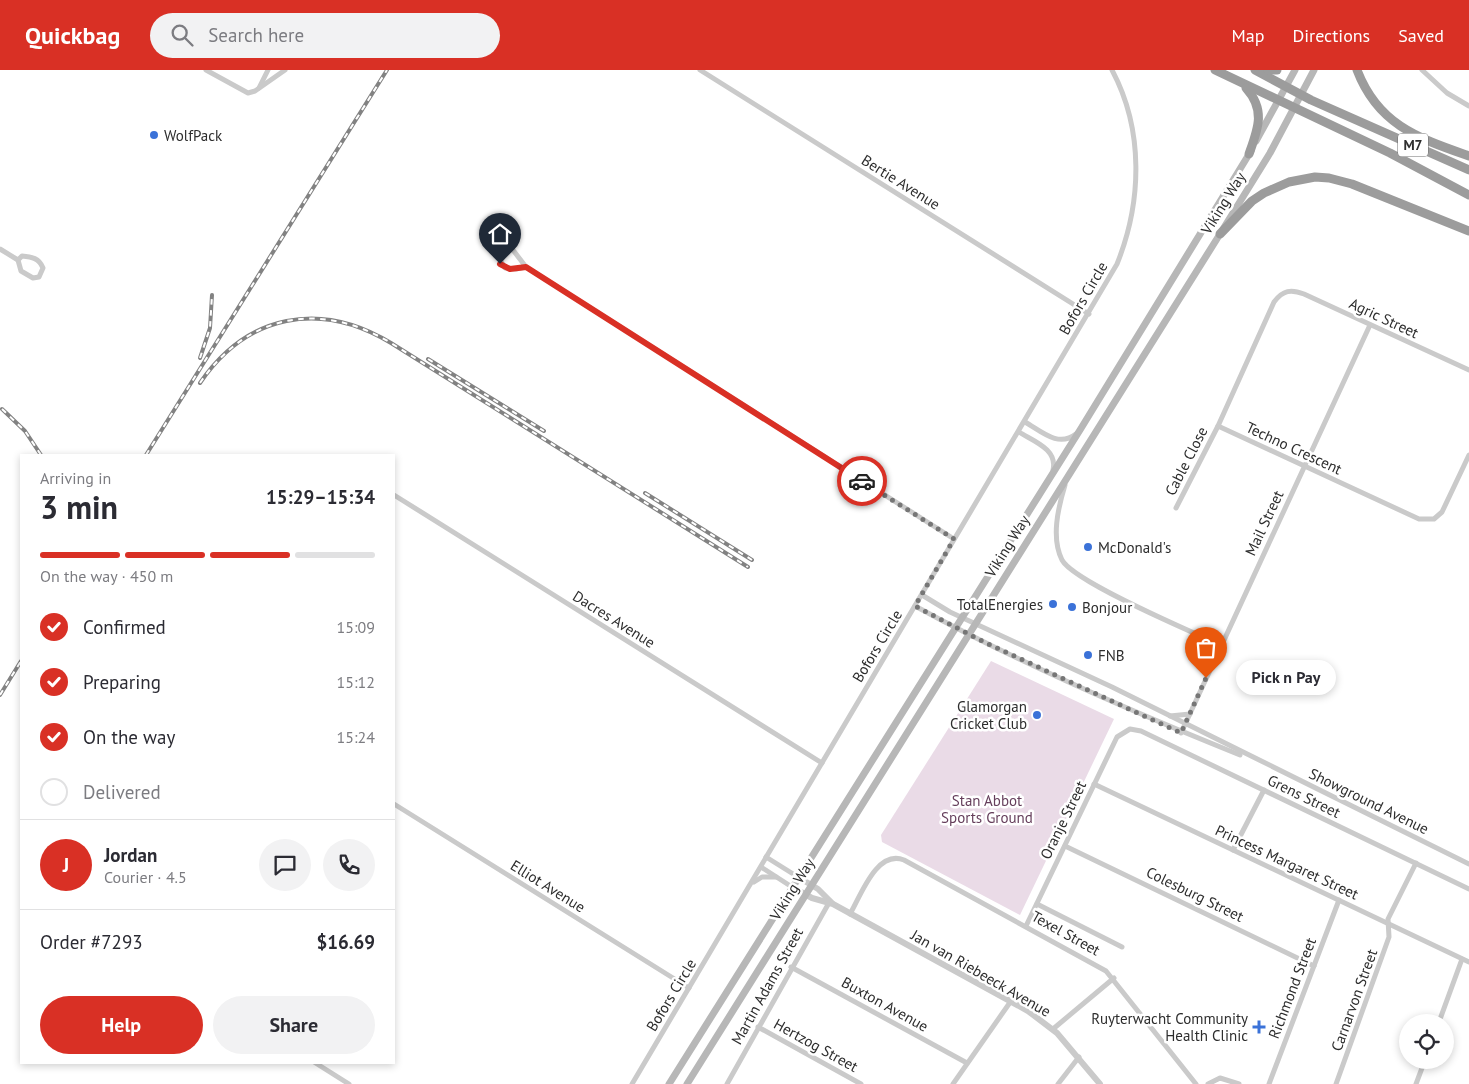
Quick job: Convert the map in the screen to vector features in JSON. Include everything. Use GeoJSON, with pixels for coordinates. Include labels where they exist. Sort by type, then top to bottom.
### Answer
{"type":"FeatureCollection","features":[{"type":"Feature","properties":{"kind":"highway","name":"M7"},"geometry":{"type":"LineString","coordinates":[[1214,70],[1278,102],[1390,153],[1468,195]]}},
{"type":"Feature","properties":{"kind":"highway","name":"M7"},"geometry":{"type":"LineString","coordinates":[[1255,70],[1301,95],[1469,170]]}},
{"type":"Feature","properties":{"kind":"highway"},"geometry":{"type":"LineString","coordinates":[[1268,70],[1277,70]]}},
{"type":"Feature","properties":{"kind":"highway"},"geometry":{"type":"LineString","coordinates":[[1357,70],[1371,98],[1392,121],[1420,138],[1469,156]]}},
{"type":"Feature","properties":{"kind":"highway"},"geometry":{"type":"LineString","coordinates":[[1243,85],[1255,99],[1260,113],[1258,127],[1249,154]]}},
{"type":"Feature","properties":{"kind":"highway"},"geometry":{"type":"LineString","coordinates":[[1220,234],[1252,201],[1264,193],[1289,182],[1314,177],[1329,178],[1352,184],[1469,231]]}},
{"type":"Feature","properties":{"kind":"main road","name":"Viking Way"},"geometry":{"type":"LineString","coordinates":[[669,1084],[1051,477],[1249,154],[1295,70]]}},
{"type":"Feature","properties":{"kind":"main road","name":"Viking Way"},"geometry":{"type":"LineString","coordinates":[[687,1084],[1220,234],[1294,109],[1314,70]]}},
{"type":"Feature","properties":{"kind":"street"},"geometry":{"type":"LineString","coordinates":[[206,70],[244,92],[251,93],[285,70]]}},
{"type":"Feature","properties":{"kind":"street"},"geometry":{"type":"LineString","coordinates":[[259,88],[268,70]]}},
{"type":"Feature","properties":{"kind":"street","name":"Bertie Avenue"},"geometry":{"type":"LineString","coordinates":[[700,70],[1089,314]]}},
{"type":"Feature","properties":{"kind":"street","name":"Bofors Circle"},"geometry":{"type":"LineString","coordinates":[[632,1084],[954,539],[1026,422],[1089,314],[1121,254],[1135,194],[1136,168],[1132,128],[1123,95],[1112,70]]}},
{"type":"Feature","properties":{"kind":"street"},"geometry":{"type":"LineString","coordinates":[[1422,70],[1447,94],[1469,106]]}},
{"type":"Feature","properties":{"kind":"street"},"geometry":{"type":"LineString","coordinates":[[0,249],[18,260]]}},
{"type":"Feature","properties":{"kind":"street"},"geometry":{"type":"LineString","coordinates":[[526,267],[516,269],[505,268],[499,258],[500,253],[504,249],[513,250],[526,267],[954,539]]}},
{"type":"Feature","properties":{"kind":"street"},"geometry":{"type":"LineString","coordinates":[[22,256],[37,259],[43,268],[41,275],[34,278],[27,276],[18,266],[18,260],[22,256]]}},
{"type":"Feature","properties":{"kind":"street","name":"Agric Street"},"geometry":{"type":"LineString","coordinates":[[1218,426],[1274,302],[1289,290],[1304,294],[1469,370]]}},
{"type":"Feature","properties":{"kind":"street","name":"Mail Street"},"geometry":{"type":"LineString","coordinates":[[1181,733],[1370,325]]}},
{"type":"Feature","properties":{"kind":"street"},"geometry":{"type":"LineString","coordinates":[[1026,422],[1059,440],[1069,439],[1080,430]]}},
{"type":"Feature","properties":{"kind":"street","name":"Techno Crescent"},"geometry":{"type":"LineString","coordinates":[[1218,426],[1426,521],[1437,518],[1442,512],[1469,454]]}},
{"type":"Feature","properties":{"kind":"street","name":"Cable Close"},"geometry":{"type":"LineString","coordinates":[[1176,508],[1218,426]]}},
{"type":"Feature","properties":{"kind":"street"},"geometry":{"type":"LineString","coordinates":[[1019,432],[1052,454],[1055,461],[1051,477]]}},
{"type":"Feature","properties":{"kind":"street"},"geometry":{"type":"LineString","coordinates":[[1069,473],[1058,515],[1057,540],[1062,558],[1071,571],[1221,645]]}},
{"type":"Feature","properties":{"kind":"street","name":"Dacres Avenue"},"geometry":{"type":"LineString","coordinates":[[395,496],[822,763]]}},
{"type":"Feature","properties":{"kind":"street","name":"Showground Avenue"},"geometry":{"type":"LineString","coordinates":[[922,595],[962,617],[1469,864]]}},
{"type":"Feature","properties":{"kind":"street","name":"Showground Avenue"},"geometry":{"type":"LineString","coordinates":[[915,606],[955,628],[1181,733],[1257,760]]}},
{"type":"Feature","properties":{"kind":"street"},"geometry":{"type":"LineString","coordinates":[[1167,716],[1190,714]]}},
{"type":"Feature","properties":{"kind":"street","name":"Oranje Street"},"geometry":{"type":"LineString","coordinates":[[1026,926],[1117,738],[1127,730]]}},
{"type":"Feature","properties":{"kind":"street","name":"Grens Street"},"geometry":{"type":"LineString","coordinates":[[1127,730],[1140,730],[1469,889]]}},
{"type":"Feature","properties":{"kind":"street","name":"Princess Margaret Street"},"geometry":{"type":"LineString","coordinates":[[1094,784],[1469,962]]}},
{"type":"Feature","properties":{"kind":"street"},"geometry":{"type":"LineString","coordinates":[[1233,850],[1264,790]]}},
{"type":"Feature","properties":{"kind":"street","name":"Elliot Avenue"},"geometry":{"type":"LineString","coordinates":[[395,805],[689,988]]}},
{"type":"Feature","properties":{"kind":"street","name":"Colesburg Street"},"geometry":{"type":"LineString","coordinates":[[1065,846],[1314,966]]}},
{"type":"Feature","properties":{"kind":"street","name":"Jan van Riebeeck Avenue"},"geometry":{"type":"LineString","coordinates":[[766,857],[811,884],[831,903]]}},
{"type":"Feature","properties":{"kind":"street","name":"Texel Street"},"geometry":{"type":"LineString","coordinates":[[850,914],[878,867],[885,861],[895,858],[904,860],[1089,959],[1114,978],[1196,1084]]}},
{"type":"Feature","properties":{"kind":"street","name":"Carnarvon Street"},"geometry":{"type":"LineString","coordinates":[[1336,1084],[1389,937],[1388,919],[1416,863]]}},
{"type":"Feature","properties":{"kind":"street","name":"Jan van Riebeeck Avenue"},"geometry":{"type":"LineString","coordinates":[[761,867],[805,894],[831,903],[1011,1001],[1053,1029],[1079,1057],[1100,1084]]}},
{"type":"Feature","properties":{"kind":"street"},"geometry":{"type":"LineString","coordinates":[[752,883],[762,877],[777,877]]}},
{"type":"Feature","properties":{"kind":"street","name":"Richmond Street"},"geometry":{"type":"LineString","coordinates":[[1269,1084],[1338,900]]}},
{"type":"Feature","properties":{"kind":"street","name":"Martin Adams Street"},"geometry":{"type":"LineString","coordinates":[[727,1084],[791,967],[831,903]]}},
{"type":"Feature","properties":{"kind":"street"},"geometry":{"type":"LineString","coordinates":[[1037,904],[1122,947]]}},
{"type":"Feature","properties":{"kind":"street"},"geometry":{"type":"LineString","coordinates":[[1442,1014],[1462,959]]}},
{"type":"Feature","properties":{"kind":"street","name":"Buxton Avenue"},"geometry":{"type":"LineString","coordinates":[[791,967],[967,1064]]}},
{"type":"Feature","properties":{"kind":"street"},"geometry":{"type":"LineString","coordinates":[[1053,1029],[1114,978]]}},
{"type":"Feature","properties":{"kind":"street"},"geometry":{"type":"LineString","coordinates":[[953,1084],[1011,1001]]}},
{"type":"Feature","properties":{"kind":"street","name":"Hertzog Street"},"geometry":{"type":"LineString","coordinates":[[758,1027],[861,1084]]}},
{"type":"Feature","properties":{"kind":"street"},"geometry":{"type":"LineString","coordinates":[[1058,1084],[1079,1057]]}},
{"type":"Feature","properties":{"kind":"street"},"geometry":{"type":"LineString","coordinates":[[317,1064],[349,1084]]}},
{"type":"Feature","properties":{"kind":"street"},"geometry":{"type":"LineString","coordinates":[[1416,1084],[1422,1069]]}},
{"type":"Feature","properties":{"kind":"street"},"geometry":{"type":"LineString","coordinates":[[1208,1084],[1220,1078],[1239,1084]]}},
{"type":"Feature","properties":{"kind":"green space","name":"Stan Abbot Sports Ground"},"geometry":{"type":"Polygon","coordinates":[[[991,661],[1114,719],[1020,915],[882,842],[881,835],[991,661]]]}},
{"type":"Feature","properties":{"kind":"railway"},"geometry":{"type":"LineString","coordinates":[[147,454],[387,70]]}},
{"type":"Feature","properties":{"kind":"railway"},"geometry":{"type":"LineString","coordinates":[[200,358],[210,328],[212,295]]}},
{"type":"Feature","properties":{"kind":"railway"},"geometry":{"type":"LineString","coordinates":[[200,383],[219,360],[240,342],[262,329],[286,321],[312,319],[338,321],[364,330],[391,343],[748,567]]}},
{"type":"Feature","properties":{"kind":"railway"},"geometry":{"type":"LineString","coordinates":[[428,359],[544,431]]}},
{"type":"Feature","properties":{"kind":"railway"},"geometry":{"type":"LineString","coordinates":[[2,409],[25,431],[40,454]]}},
{"type":"Feature","properties":{"kind":"railway"},"geometry":{"type":"LineString","coordinates":[[645,493],[752,560]]}},
{"type":"Feature","properties":{"kind":"railway"},"geometry":{"type":"LineString","coordinates":[[0,695],[20,663]]}},
{"type":"Feature","properties":{"kind":"way so far"},"geometry":{"type":"LineString","coordinates":[[862,481],[954,539],[915,606],[984,642],[1181,733],[1206,678]]}},
{"type":"Feature","properties":{"kind":"place","name":"WolfPack"},"geometry":{"type":"Point","coordinates":[154,135]}},
{"type":"Feature","properties":{"kind":"place","name":"McDonald's"},"geometry":{"type":"Point","coordinates":[1088,547]}},
{"type":"Feature","properties":{"kind":"place","name":"TotalEnergies"},"geometry":{"type":"Point","coordinates":[1053,604]}},
{"type":"Feature","properties":{"kind":"place","name":"Bonjour"},"geometry":{"type":"Point","coordinates":[1072,607]}},
{"type":"Feature","properties":{"kind":"place","name":"FNB"},"geometry":{"type":"Point","coordinates":[1088,655]}},
{"type":"Feature","properties":{"kind":"place","name":"Pick n Pay"},"geometry":{"type":"Point","coordinates":[1206,678]}},
{"type":"Feature","properties":{"kind":"place","name":"Glamorgan Cricket Club"},"geometry":{"type":"Point","coordinates":[1037,715]}},
{"type":"Feature","properties":{"kind":"place","name":"Ruyterwacht Community Health Clinic"},"geometry":{"type":"Point","coordinates":[1259,1027]}},
{"type":"Feature","properties":{"kind":"route"},"geometry":{"type":"LineString","coordinates":[[500,264],[510,269],[526,267],[862,481]]}}]}
